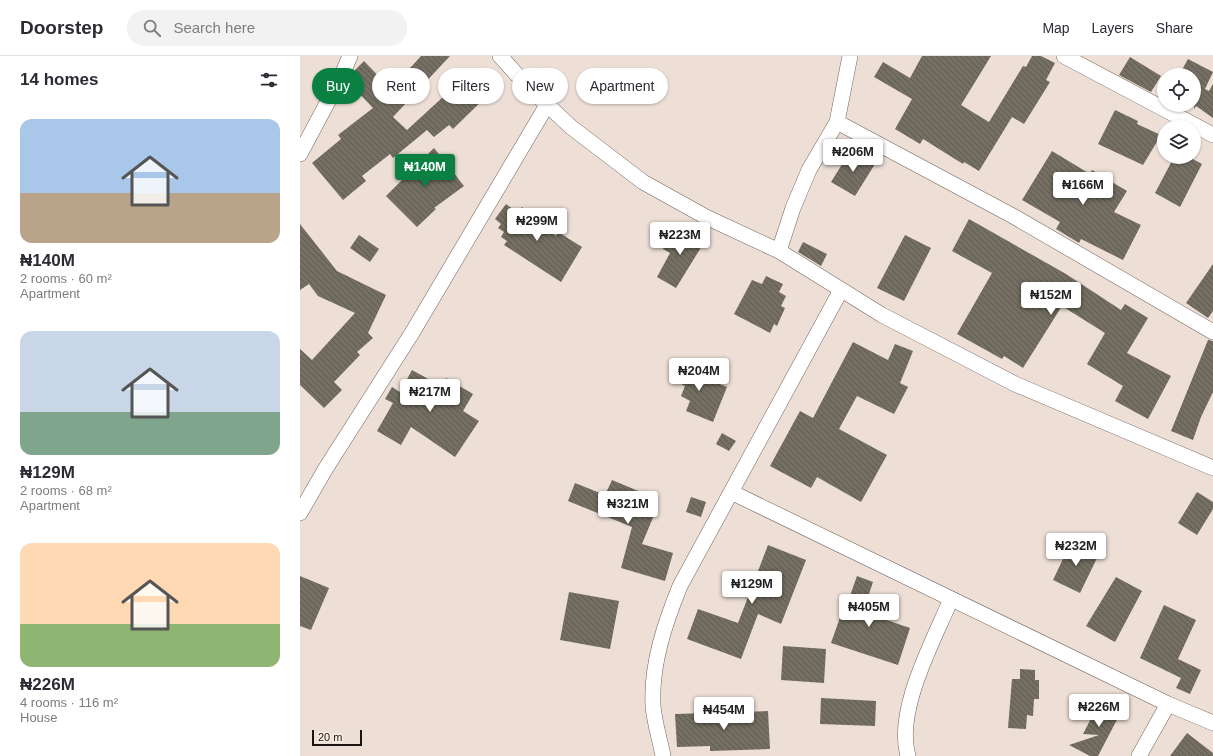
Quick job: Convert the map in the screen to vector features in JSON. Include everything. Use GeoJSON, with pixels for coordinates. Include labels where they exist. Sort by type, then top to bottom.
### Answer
{"type":"FeatureCollection","features":[{"type":"Feature","properties":{"kind":"street"},"geometry":{"type":"LineString","coordinates":[[300,154],[341,77],[350,56]]}},
{"type":"Feature","properties":{"kind":"street"},"geometry":{"type":"LineString","coordinates":[[500,56],[526,86],[571,127],[643,182],[706,218],[779,251],[882,315],[1015,384],[1213,468]]}},
{"type":"Feature","properties":{"kind":"street"},"geometry":{"type":"LineString","coordinates":[[779,251],[793,208],[804,182],[837,122],[850,56]]}},
{"type":"Feature","properties":{"kind":"street"},"geometry":{"type":"LineString","coordinates":[[1064,56],[1213,135]]}},
{"type":"Feature","properties":{"kind":"street"},"geometry":{"type":"LineString","coordinates":[[300,513],[326,468],[412,333],[547,105]]}},
{"type":"Feature","properties":{"kind":"street"},"geometry":{"type":"LineString","coordinates":[[837,122],[1013,216],[1213,332]]}},
{"type":"Feature","properties":{"kind":"street"},"geometry":{"type":"LineString","coordinates":[[663,756],[653,705],[656,663],[665,621],[680,586],[841,290]]}},
{"type":"Feature","properties":{"kind":"street"},"geometry":{"type":"LineString","coordinates":[[731,492],[1168,704],[1213,724]]}},
{"type":"Feature","properties":{"kind":"street"},"geometry":{"type":"LineString","coordinates":[[908,756],[906,729],[908,707],[914,688],[951,599]]}},
{"type":"Feature","properties":{"kind":"street"},"geometry":{"type":"LineString","coordinates":[[1139,756],[1168,704]]}},
{"type":"Feature","properties":{"kind":"building"},"geometry":{"type":"Polygon","coordinates":[[[421,56],[450,56],[430,77],[430,68],[409,68],[421,56]]]}},
{"type":"Feature","properties":{"kind":"building"},"geometry":{"type":"Polygon","coordinates":[[[922,56],[991,56],[961,105],[989,122],[1023,66],[1026,67],[1032,56],[1041,56],[1055,63],[1046,80],[1050,82],[1024,124],[1012,117],[979,171],[964,162],[963,164],[923,139],[920,144],[895,129],[912,99],[874,77],[883,62],[910,78],[922,56]]]}},
{"type":"Feature","properties":{"kind":"building"},"geometry":{"type":"Polygon","coordinates":[[[1130,57],[1157,74],[1157,82],[1151,92],[1119,75],[1130,57]]]}},
{"type":"Feature","properties":{"kind":"building"},"geometry":{"type":"Polygon","coordinates":[[[1188,59],[1213,72],[1205,89],[1209,91],[1213,84],[1213,118],[1201,110],[1201,68],[1183,68],[1188,59]]]}},
{"type":"Feature","properties":{"kind":"building"},"geometry":{"type":"Polygon","coordinates":[[[364,61],[372,69],[372,104],[405,104],[393,117],[407,130],[438,102],[438,104],[479,104],[453,129],[449,125],[434,137],[427,130],[393,158],[390,154],[362,176],[366,181],[343,200],[312,163],[341,139],[338,135],[373,108],[364,99],[364,68],[357,68],[364,61]]]}},
{"type":"Feature","properties":{"kind":"building"},"geometry":{"type":"Polygon","coordinates":[[[1115,110],[1138,121],[1137,124],[1157,133],[1157,142],[1143,165],[1098,144],[1115,110]]]}},
{"type":"Feature","properties":{"kind":"building"},"geometry":{"type":"Polygon","coordinates":[[[434,148],[464,186],[434,208],[436,209],[417,227],[386,196],[434,148]]]}},
{"type":"Feature","properties":{"kind":"building"},"geometry":{"type":"Polygon","coordinates":[[[851,150],[875,164],[855,196],[831,182],[851,150]]]}},
{"type":"Feature","properties":{"kind":"building"},"geometry":{"type":"Polygon","coordinates":[[[1052,151],[1090,174],[1092,170],[1127,191],[1114,212],[1141,225],[1123,260],[1081,239],[1079,243],[1056,229],[1060,222],[1022,200],[1052,151]]]}},
{"type":"Feature","properties":{"kind":"building"},"geometry":{"type":"Polygon","coordinates":[[[1170,164],[1202,164],[1180,207],[1155,193],[1170,164]]]}},
{"type":"Feature","properties":{"kind":"building"},"geometry":{"type":"Polygon","coordinates":[[[506,204],[517,212],[522,207],[556,236],[558,232],[582,247],[561,282],[504,245],[507,241],[501,237],[504,232],[498,228],[501,224],[495,219],[506,204]]]}},
{"type":"Feature","properties":{"kind":"building"},"geometry":{"type":"Polygon","coordinates":[[[969,219],[1066,274],[1121,310],[1125,304],[1148,318],[1127,353],[1171,376],[1148,419],[1115,401],[1123,386],[1087,364],[1105,333],[1062,306],[1023,368],[1004,356],[1002,359],[957,334],[992,273],[952,251],[969,219]]]}},
{"type":"Feature","properties":{"kind":"building"},"geometry":{"type":"Polygon","coordinates":[[[300,224],[337,271],[386,295],[368,333],[373,338],[357,352],[360,355],[334,382],[342,390],[324,408],[300,385],[300,349],[312,360],[355,313],[318,296],[309,284],[300,290],[300,224]]]}},
{"type":"Feature","properties":{"kind":"building"},"geometry":{"type":"Polygon","coordinates":[[[677,226],[705,241],[676,288],[657,277],[670,253],[663,249],[677,226]]]}},
{"type":"Feature","properties":{"kind":"building"},"geometry":{"type":"Polygon","coordinates":[[[359,235],[379,249],[370,262],[350,248],[359,235]]]}},
{"type":"Feature","properties":{"kind":"building"},"geometry":{"type":"Polygon","coordinates":[[[905,235],[931,248],[904,301],[877,288],[905,235]]]}},
{"type":"Feature","properties":{"kind":"building"},"geometry":{"type":"Polygon","coordinates":[[[803,242],[827,254],[821,266],[798,252],[803,242]]]}},
{"type":"Feature","properties":{"kind":"building"},"geometry":{"type":"Polygon","coordinates":[[[1213,264],[1213,311],[1208,318],[1186,303],[1213,264]]]}},
{"type":"Feature","properties":{"kind":"building"},"geometry":{"type":"Polygon","coordinates":[[[766,276],[783,284],[779,292],[786,296],[781,306],[785,308],[777,326],[774,324],[770,333],[734,314],[752,280],[762,284],[766,276]]]}},
{"type":"Feature","properties":{"kind":"building"},"geometry":{"type":"Polygon","coordinates":[[[1208,340],[1213,341],[1213,392],[1201,417],[1193,440],[1171,431],[1208,340]]]}},
{"type":"Feature","properties":{"kind":"building"},"geometry":{"type":"Polygon","coordinates":[[[853,342],[888,360],[895,344],[913,351],[900,383],[908,387],[894,414],[857,396],[839,429],[887,455],[861,502],[817,477],[811,488],[770,466],[800,411],[813,418],[853,342]]]}},
{"type":"Feature","properties":{"kind":"building"},"geometry":{"type":"Polygon","coordinates":[[[681,360],[697,368],[694,374],[727,387],[713,422],[686,411],[690,401],[681,396],[685,386],[671,379],[681,360]]]}},
{"type":"Feature","properties":{"kind":"building"},"geometry":{"type":"Polygon","coordinates":[[[412,370],[441,386],[446,378],[473,394],[463,411],[479,421],[455,457],[411,427],[401,445],[377,431],[393,403],[385,399],[392,387],[400,392],[412,370]]]}},
{"type":"Feature","properties":{"kind":"building"},"geometry":{"type":"Polygon","coordinates":[[[722,433],[736,441],[729,451],[716,444],[722,433]]]}},
{"type":"Feature","properties":{"kind":"building"},"geometry":{"type":"Polygon","coordinates":[[[612,480],[648,495],[644,503],[657,508],[642,544],[673,553],[665,581],[621,568],[632,527],[568,501],[575,483],[605,495],[612,480]]]}},
{"type":"Feature","properties":{"kind":"building"},"geometry":{"type":"Polygon","coordinates":[[[1197,492],[1213,502],[1213,509],[1197,535],[1178,523],[1197,492]]]}},
{"type":"Feature","properties":{"kind":"building"},"geometry":{"type":"Polygon","coordinates":[[[691,497],[706,502],[701,517],[686,512],[691,497]]]}},
{"type":"Feature","properties":{"kind":"building"},"geometry":{"type":"Polygon","coordinates":[[[1071,542],[1099,554],[1080,593],[1053,580],[1071,542]]]}},
{"type":"Feature","properties":{"kind":"building"},"geometry":{"type":"Polygon","coordinates":[[[768,545],[806,560],[781,624],[758,614],[741,659],[687,639],[698,609],[738,623],[768,545]]]}},
{"type":"Feature","properties":{"kind":"building"},"geometry":{"type":"Polygon","coordinates":[[[300,576],[329,588],[311,630],[300,626],[300,576]]]}},
{"type":"Feature","properties":{"kind":"building"},"geometry":{"type":"Polygon","coordinates":[[[857,576],[873,582],[863,612],[910,628],[898,665],[831,643],[844,606],[846,607],[857,576]]]}},
{"type":"Feature","properties":{"kind":"building"},"geometry":{"type":"Polygon","coordinates":[[[1116,577],[1142,591],[1115,642],[1086,626],[1116,577]]]}},
{"type":"Feature","properties":{"kind":"building"},"geometry":{"type":"Polygon","coordinates":[[[569,592],[619,601],[610,649],[560,640],[569,592]]]}},
{"type":"Feature","properties":{"kind":"building"},"geometry":{"type":"Polygon","coordinates":[[[1164,605],[1196,620],[1178,659],[1201,670],[1190,694],[1176,688],[1181,678],[1140,658],[1164,605]]]}},
{"type":"Feature","properties":{"kind":"building"},"geometry":{"type":"Polygon","coordinates":[[[783,646],[826,649],[824,683],[781,680],[783,646]]]}},
{"type":"Feature","properties":{"kind":"building"},"geometry":{"type":"Polygon","coordinates":[[[1020,669],[1035,670],[1035,680],[1039,680],[1039,699],[1034,699],[1033,716],[1027,715],[1026,729],[1008,728],[1012,679],[1020,679],[1020,669]]]}},
{"type":"Feature","properties":{"kind":"building"},"geometry":{"type":"Polygon","coordinates":[[[1102,697],[1123,708],[1098,756],[1090,756],[1069,745],[1099,735],[1083,734],[1102,697]]]}},
{"type":"Feature","properties":{"kind":"building"},"geometry":{"type":"Polygon","coordinates":[[[821,698],[876,701],[875,726],[820,724],[821,698]]]}},
{"type":"Feature","properties":{"kind":"building"},"geometry":{"type":"Polygon","coordinates":[[[768,711],[770,749],[710,751],[710,746],[677,747],[675,714],[768,711]]]}},
{"type":"Feature","properties":{"kind":"building"},"geometry":{"type":"Polygon","coordinates":[[[1187,733],[1213,753],[1213,756],[1170,756],[1187,733]]]}}]}
